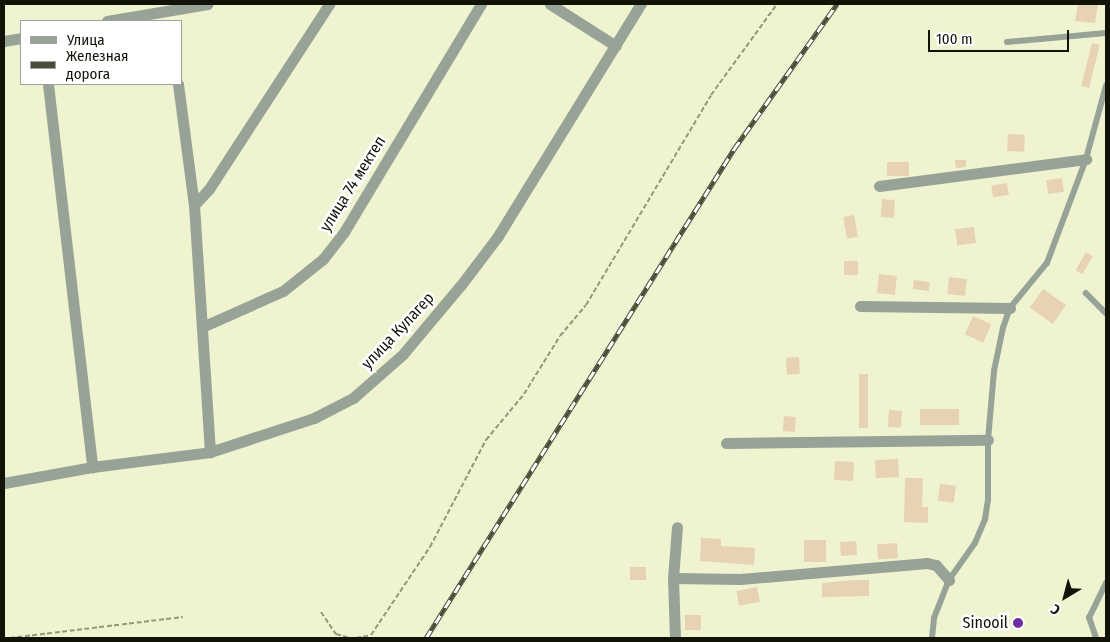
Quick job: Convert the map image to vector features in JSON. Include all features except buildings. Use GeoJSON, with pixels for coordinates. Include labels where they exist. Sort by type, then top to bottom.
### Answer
{"type":"FeatureCollection","features":[{"type":"Feature","properties":{"kind":"street"},"geometry":{"type":"LineString","coordinates":[[114,20],[208,4]]}},
{"type":"Feature","properties":{"kind":"street"},"geometry":{"type":"LineString","coordinates":[[194,205],[209,189],[329,4]]}},
{"type":"Feature","properties":{"kind":"street","name":"улица 74 мектеп"},"geometry":{"type":"LineString","coordinates":[[202,328],[283,292],[323,259],[344,232],[481,4]]}},
{"type":"Feature","properties":{"kind":"street"},"geometry":{"type":"LineString","coordinates":[[550,4],[616,46]]}},
{"type":"Feature","properties":{"kind":"street","name":"улица Кулагер"},"geometry":{"type":"LineString","coordinates":[[4,483],[92,467],[210,452],[314,418],[353,398],[403,354],[461,285],[498,236],[641,4]]}},
{"type":"Feature","properties":{"kind":"street"},"geometry":{"type":"LineString","coordinates":[[4,41],[20,38]]}},
{"type":"Feature","properties":{"kind":"street"},"geometry":{"type":"LineString","coordinates":[[48,85],[92,467]]}},
{"type":"Feature","properties":{"kind":"street"},"geometry":{"type":"LineString","coordinates":[[178,85],[194,205],[210,452]]}},
{"type":"Feature","properties":{"kind":"street"},"geometry":{"type":"LineString","coordinates":[[879,186],[1086,159]]}},
{"type":"Feature","properties":{"kind":"street"},"geometry":{"type":"LineString","coordinates":[[860,306],[1010,308]]}},
{"type":"Feature","properties":{"kind":"street"},"geometry":{"type":"LineString","coordinates":[[726,443],[988,440]]}},
{"type":"Feature","properties":{"kind":"street"},"geometry":{"type":"LineString","coordinates":[[675,638],[673,578],[677,527]]}},
{"type":"Feature","properties":{"kind":"street"},"geometry":{"type":"LineString","coordinates":[[673,578],[740,578],[927,563],[936,565],[949,580]]}},
{"type":"Feature","properties":{"kind":"lane"},"geometry":{"type":"LineString","coordinates":[[1007,42],[1106,33]]}},
{"type":"Feature","properties":{"kind":"lane"},"geometry":{"type":"LineString","coordinates":[[932,638],[934,618],[949,580],[974,543],[985,519],[988,500],[988,440],[994,371],[1010,308],[1046,263],[1086,159],[1106,86]]}},
{"type":"Feature","properties":{"kind":"lane"},"geometry":{"type":"LineString","coordinates":[[1086,293],[1106,314]]}},
{"type":"Feature","properties":{"kind":"lane"},"geometry":{"type":"LineString","coordinates":[[1096,638],[1089,618],[1106,584]]}},
{"type":"Feature","properties":{"kind":"path"},"geometry":{"type":"LineString","coordinates":[[356,638],[370,635],[430,547],[486,440],[524,394],[560,336],[586,305],[710,95],[777,4]]}},
{"type":"Feature","properties":{"kind":"path"},"geometry":{"type":"LineString","coordinates":[[321,612],[336,634],[350,638]]}},
{"type":"Feature","properties":{"kind":"path"},"geometry":{"type":"LineString","coordinates":[[10,638],[183,617]]}},
{"type":"Feature","properties":{"kind":"railway"},"geometry":{"type":"LineString","coordinates":[[426,638],[734,149],[837,4]]}},
{"type":"Feature","properties":{"kind":"place","name":"Sinooil"},"geometry":{"type":"Point","coordinates":[1018,623]}}]}
